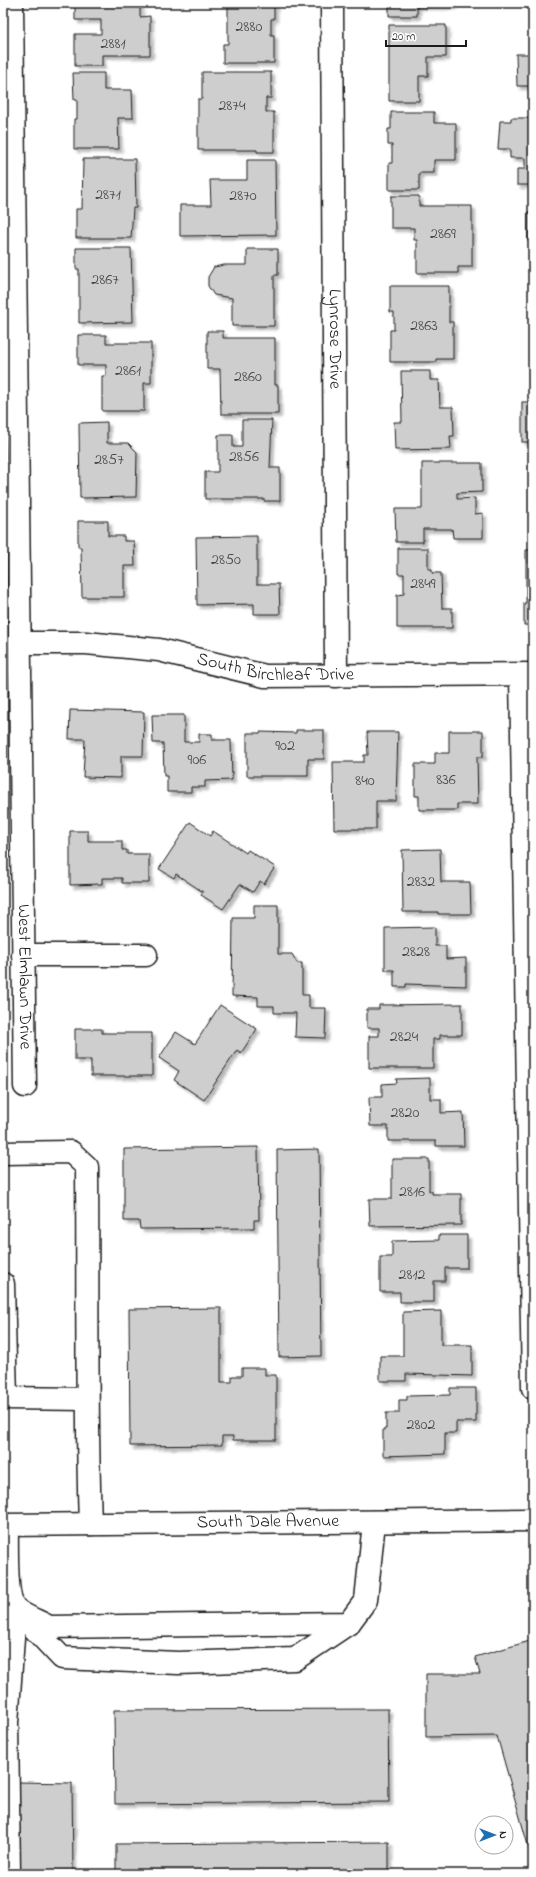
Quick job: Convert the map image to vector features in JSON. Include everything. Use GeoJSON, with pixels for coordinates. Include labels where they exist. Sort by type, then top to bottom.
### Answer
{"type":"FeatureCollection","features":[{"type":"Feature","properties":{"kind":"street","name":"West Elmlawn Drive"},"geometry":{"type":"LineString","coordinates":[[12,3],[25,1086]]}},
{"type":"Feature","properties":{"kind":"street","name":"Lynrose Drive"},"geometry":{"type":"LineString","coordinates":[[332,3],[336,676]]}},
{"type":"Feature","properties":{"kind":"street","name":"South Birchleaf Drive"},"geometry":{"type":"LineString","coordinates":[[20,643],[86,643],[159,650],[265,676],[527,674]]}},
{"type":"Feature","properties":{"kind":"street"},"geometry":{"type":"LineString","coordinates":[[527,674],[533,1388]]}},
{"type":"Feature","properties":{"kind":"street"},"geometry":{"type":"LineString","coordinates":[[23,955],[146,955]]}},
{"type":"Feature","properties":{"kind":"street"},"geometry":{"type":"LineString","coordinates":[[3,1153],[71,1152],[86,1167],[87,1399],[90,1524]]}},
{"type":"Feature","properties":{"kind":"street"},"geometry":{"type":"LineString","coordinates":[[3,1284],[5,1398],[87,1399]]}},
{"type":"Feature","properties":{"kind":"street","name":"South Dale Avenue"},"geometry":{"type":"LineString","coordinates":[[5,1525],[533,1520]]}},
{"type":"Feature","properties":{"kind":"street"},"geometry":{"type":"LineString","coordinates":[[5,1525],[10,1596],[15,1609],[62,1658],[178,1663],[295,1659],[349,1623],[366,1600],[374,1522]]}},
{"type":"Feature","properties":{"kind":"street"},"geometry":{"type":"LineString","coordinates":[[15,1609],[49,1627],[349,1623]]}},
{"type":"Feature","properties":{"kind":"street"},"geometry":{"type":"LineString","coordinates":[[9,1874],[7,1723],[15,1609]]}},
{"type":"Feature","properties":{"kind":"building"},"geometry":{"type":"Polygon","coordinates":[[[75,3],[140,3],[140,17],[150,16],[150,55],[102,55],[102,66],[75,66],[75,34],[101,34],[101,20],[75,20],[75,3]]]}},
{"type":"Feature","properties":{"kind":"building"},"geometry":{"type":"Polygon","coordinates":[[[228,3],[274,3],[274,19],[271,19],[271,35],[274,35],[274,63],[223,63],[223,44],[228,44],[228,3]]]}},
{"type":"Feature","properties":{"kind":"building"},"geometry":{"type":"Polygon","coordinates":[[[389,3],[453,3],[453,6],[417,6],[417,16],[389,16],[389,3]]]}},
{"type":"Feature","properties":{"kind":"building"},"geometry":{"type":"Polygon","coordinates":[[[389,25],[446,25],[446,57],[428,57],[428,76],[419,76],[419,101],[389,101],[389,25]]]}},
{"type":"Feature","properties":{"kind":"building"},"geometry":{"type":"Polygon","coordinates":[[[516,54],[533,54],[533,86],[517,86],[516,54]]]}},
{"type":"Feature","properties":{"kind":"building"},"geometry":{"type":"Polygon","coordinates":[[[202,72],[271,72],[271,98],[266,98],[266,112],[274,112],[274,152],[257,152],[257,150],[198,150],[198,99],[202,99],[202,72]]]}},
{"type":"Feature","properties":{"kind":"building"},"geometry":{"type":"Polygon","coordinates":[[[73,73],[104,73],[104,90],[132,90],[133,118],[118,118],[119,149],[74,149],[74,119],[77,119],[77,100],[74,100],[73,73]]]}},
{"type":"Feature","properties":{"kind":"building"},"geometry":{"type":"Polygon","coordinates":[[[391,112],[434,112],[434,123],[456,123],[456,160],[434,160],[434,173],[419,173],[419,190],[389,190],[389,163],[392,163],[392,145],[388,145],[388,129],[391,129],[391,112]]]}},
{"type":"Feature","properties":{"kind":"building"},"geometry":{"type":"Polygon","coordinates":[[[511,118],[533,118],[533,185],[517,185],[517,169],[525,169],[525,158],[510,158],[510,149],[498,149],[500,121],[511,121],[511,118]]]}},
{"type":"Feature","properties":{"kind":"building"},"geometry":{"type":"Polygon","coordinates":[[[83,159],[135,159],[136,208],[133,208],[131,238],[76,238],[76,209],[82,209],[83,159]]]}},
{"type":"Feature","properties":{"kind":"building"},"geometry":{"type":"Polygon","coordinates":[[[247,160],[275,160],[276,235],[180,236],[180,205],[211,205],[210,180],[247,180],[247,160]]]}},
{"type":"Feature","properties":{"kind":"building"},"geometry":{"type":"Polygon","coordinates":[[[391,196],[419,196],[419,206],[472,206],[472,267],[458,267],[458,273],[417,273],[417,240],[414,240],[414,228],[391,228],[391,196]]]}},
{"type":"Feature","properties":{"kind":"building"},"geometry":{"type":"Polygon","coordinates":[[[528,212],[533,212],[533,241],[528,241],[528,212]]]}},
{"type":"Feature","properties":{"kind":"building"},"geometry":{"type":"Polygon","coordinates":[[[76,248],[131,248],[133,322],[79,323],[79,269],[76,269],[76,248]]]}},
{"type":"Feature","properties":{"kind":"building"},"geometry":{"type":"Polygon","coordinates":[[[247,249],[278,249],[278,275],[274,275],[274,326],[232,326],[232,298],[214,295],[208,286],[208,277],[214,267],[224,265],[247,265],[247,249]]]}},
{"type":"Feature","properties":{"kind":"building"},"geometry":{"type":"Polygon","coordinates":[[[390,286],[449,286],[449,322],[453,322],[453,359],[436,359],[436,362],[390,362],[390,330],[394,330],[394,312],[390,312],[390,286]]]}},
{"type":"Feature","properties":{"kind":"building"},"geometry":{"type":"Polygon","coordinates":[[[207,331],[223,331],[223,338],[275,338],[275,385],[278,385],[278,414],[221,414],[220,369],[207,369],[207,331]]]}},
{"type":"Feature","properties":{"kind":"building"},"geometry":{"type":"Polygon","coordinates":[[[78,335],[106,335],[106,343],[151,343],[151,383],[144,383],[144,411],[102,411],[102,376],[106,376],[106,365],[78,365],[78,335]]]}},
{"type":"Feature","properties":{"kind":"building"},"geometry":{"type":"Polygon","coordinates":[[[401,371],[430,371],[430,380],[439,380],[440,407],[453,407],[454,436],[450,436],[451,449],[395,450],[394,422],[402,422],[401,371]]]}},
{"type":"Feature","properties":{"kind":"building"},"geometry":{"type":"Polygon","coordinates":[[[522,402],[533,402],[533,442],[522,442],[522,402]]]}},
{"type":"Feature","properties":{"kind":"building"},"geometry":{"type":"Polygon","coordinates":[[[242,420],[272,420],[270,468],[280,468],[280,501],[264,501],[264,499],[205,499],[205,472],[218,472],[218,435],[233,435],[233,447],[242,447],[242,420]]]}},
{"type":"Feature","properties":{"kind":"building"},"geometry":{"type":"Polygon","coordinates":[[[107,422],[107,443],[128,443],[137,452],[136,497],[80,498],[79,423],[107,422]]]}},
{"type":"Feature","properties":{"kind":"building"},"geometry":{"type":"Polygon","coordinates":[[[530,460],[533,460],[533,538],[532,511],[530,511],[530,460]]]}},
{"type":"Feature","properties":{"kind":"building"},"geometry":{"type":"Polygon","coordinates":[[[422,463],[482,463],[482,492],[457,493],[457,499],[475,498],[475,514],[483,513],[483,538],[453,538],[452,529],[423,529],[423,542],[396,542],[395,509],[422,509],[422,463]]]}},
{"type":"Feature","properties":{"kind":"building"},"geometry":{"type":"Polygon","coordinates":[[[78,521],[108,521],[108,536],[124,536],[124,541],[134,541],[135,566],[124,566],[124,597],[82,597],[81,547],[78,547],[78,521]]]}},
{"type":"Feature","properties":{"kind":"building"},"geometry":{"type":"Polygon","coordinates":[[[257,536],[257,584],[279,584],[280,614],[254,614],[254,604],[197,605],[196,537],[257,536]]]}},
{"type":"Feature","properties":{"kind":"building"},"geometry":{"type":"Polygon","coordinates":[[[398,548],[428,548],[428,569],[432,569],[432,573],[441,573],[442,608],[452,608],[452,628],[397,628],[397,595],[404,594],[404,574],[398,574],[398,548]]]}},
{"type":"Feature","properties":{"kind":"building"},"geometry":{"type":"Polygon","coordinates":[[[526,550],[533,550],[533,625],[524,625],[524,603],[526,603],[526,550]]]}},
{"type":"Feature","properties":{"kind":"building"},"geometry":{"type":"Polygon","coordinates":[[[70,710],[144,712],[143,756],[121,756],[121,778],[83,777],[85,739],[69,739],[70,710]]]}},
{"type":"Feature","properties":{"kind":"building"},"geometry":{"type":"Polygon","coordinates":[[[152,715],[184,715],[184,742],[199,742],[199,734],[212,734],[212,740],[231,740],[232,780],[205,781],[205,787],[191,787],[191,792],[167,792],[167,776],[164,776],[163,743],[153,743],[152,715]]]}},
{"type":"Feature","properties":{"kind":"building"},"geometry":{"type":"Polygon","coordinates":[[[296,730],[324,730],[324,759],[308,759],[308,776],[247,776],[247,733],[296,733],[296,730]]]}},
{"type":"Feature","properties":{"kind":"building"},"geometry":{"type":"Polygon","coordinates":[[[449,731],[483,731],[483,757],[477,757],[478,804],[457,804],[457,810],[419,810],[419,796],[415,796],[415,764],[435,764],[435,753],[449,753],[449,731]]]}},
{"type":"Feature","properties":{"kind":"building"},"geometry":{"type":"Polygon","coordinates":[[[367,732],[398,732],[396,801],[376,801],[376,829],[334,829],[333,762],[364,762],[364,755],[368,755],[367,732]]]}},
{"type":"Feature","properties":{"kind":"building"},"geometry":{"type":"Polygon","coordinates":[[[190,822],[210,836],[213,831],[246,853],[248,850],[275,867],[264,884],[260,881],[253,892],[240,884],[223,909],[201,895],[203,892],[176,874],[174,878],[159,869],[190,822]]]}},
{"type":"Feature","properties":{"kind":"building"},"geometry":{"type":"Polygon","coordinates":[[[70,831],[88,831],[88,841],[122,841],[122,850],[127,850],[127,854],[149,854],[149,883],[122,883],[122,878],[102,878],[102,884],[70,885],[70,831]]]}},
{"type":"Feature","properties":{"kind":"building"},"geometry":{"type":"Polygon","coordinates":[[[440,849],[441,882],[470,882],[471,914],[403,912],[402,850],[440,849]]]}},
{"type":"Feature","properties":{"kind":"building"},"geometry":{"type":"Polygon","coordinates":[[[254,905],[278,905],[278,954],[292,954],[297,963],[302,963],[302,995],[309,995],[309,1008],[326,1008],[325,1038],[295,1037],[296,1013],[274,1013],[274,1006],[258,1006],[258,997],[232,996],[233,918],[254,918],[254,905]]]}},
{"type":"Feature","properties":{"kind":"building"},"geometry":{"type":"Polygon","coordinates":[[[435,927],[435,946],[446,946],[446,959],[466,958],[466,986],[406,984],[406,987],[394,987],[394,970],[385,970],[385,928],[435,927]]]}},
{"type":"Feature","properties":{"kind":"building"},"geometry":{"type":"Polygon","coordinates":[[[462,1004],[462,1035],[440,1035],[440,1039],[433,1039],[433,1068],[369,1068],[369,1036],[379,1036],[379,1028],[367,1028],[367,1009],[379,1009],[379,1005],[462,1004]]]}},
{"type":"Feature","properties":{"kind":"building"},"geometry":{"type":"Polygon","coordinates":[[[220,1005],[257,1029],[241,1053],[237,1050],[204,1100],[174,1080],[179,1071],[159,1058],[176,1032],[195,1044],[220,1005]]]}},
{"type":"Feature","properties":{"kind":"building"},"geometry":{"type":"Polygon","coordinates":[[[75,1029],[102,1029],[102,1033],[152,1033],[152,1076],[91,1076],[91,1060],[75,1060],[75,1029]]]}},
{"type":"Feature","properties":{"kind":"building"},"geometry":{"type":"Polygon","coordinates":[[[430,1078],[430,1099],[441,1099],[441,1113],[463,1112],[464,1146],[436,1146],[436,1141],[388,1141],[388,1126],[370,1126],[369,1097],[382,1097],[382,1084],[397,1083],[396,1079],[430,1078]]]}},
{"type":"Feature","properties":{"kind":"building"},"geometry":{"type":"Polygon","coordinates":[[[258,1147],[259,1220],[254,1220],[254,1228],[140,1229],[139,1221],[124,1221],[124,1149],[258,1147]]]}},
{"type":"Feature","properties":{"kind":"building"},"geometry":{"type":"Polygon","coordinates":[[[319,1149],[321,1356],[279,1357],[277,1150],[319,1149]]]}},
{"type":"Feature","properties":{"kind":"building"},"geometry":{"type":"Polygon","coordinates":[[[392,1159],[429,1159],[429,1191],[432,1191],[432,1194],[461,1194],[461,1225],[370,1226],[369,1199],[392,1199],[392,1159]]]}},
{"type":"Feature","properties":{"kind":"building"},"geometry":{"type":"Polygon","coordinates":[[[439,1235],[467,1235],[467,1268],[445,1268],[445,1281],[434,1281],[434,1302],[400,1302],[400,1292],[380,1292],[380,1257],[392,1257],[392,1241],[439,1240],[439,1235]]]}},
{"type":"Feature","properties":{"kind":"building"},"geometry":{"type":"Polygon","coordinates":[[[221,1308],[221,1382],[232,1382],[232,1376],[242,1376],[242,1368],[265,1368],[265,1375],[276,1375],[276,1440],[233,1440],[233,1436],[222,1436],[222,1445],[130,1446],[129,1309],[221,1308]]]}},
{"type":"Feature","properties":{"kind":"building"},"geometry":{"type":"Polygon","coordinates":[[[441,1311],[441,1345],[472,1345],[472,1376],[406,1374],[406,1381],[380,1381],[380,1356],[403,1356],[403,1312],[441,1311]]]}},
{"type":"Feature","properties":{"kind":"building"},"geometry":{"type":"Polygon","coordinates":[[[450,1388],[476,1388],[476,1422],[456,1422],[456,1433],[445,1433],[445,1454],[383,1456],[383,1429],[386,1429],[386,1413],[399,1413],[399,1400],[407,1400],[407,1396],[450,1395],[450,1388]]]}},
{"type":"Feature","properties":{"kind":"building"},"geometry":{"type":"Polygon","coordinates":[[[533,1640],[533,1863],[497,1736],[426,1737],[426,1674],[480,1674],[475,1657],[533,1640]]]}},
{"type":"Feature","properties":{"kind":"building"},"geometry":{"type":"Polygon","coordinates":[[[388,1709],[389,1802],[115,1804],[114,1710],[388,1709]]]}},
{"type":"Feature","properties":{"kind":"building"},"geometry":{"type":"Polygon","coordinates":[[[18,1782],[72,1783],[73,1874],[19,1874],[18,1782]]]}},
{"type":"Feature","properties":{"kind":"building"},"geometry":{"type":"Polygon","coordinates":[[[389,1842],[389,1874],[116,1874],[116,1844],[389,1842]]]}}]}
